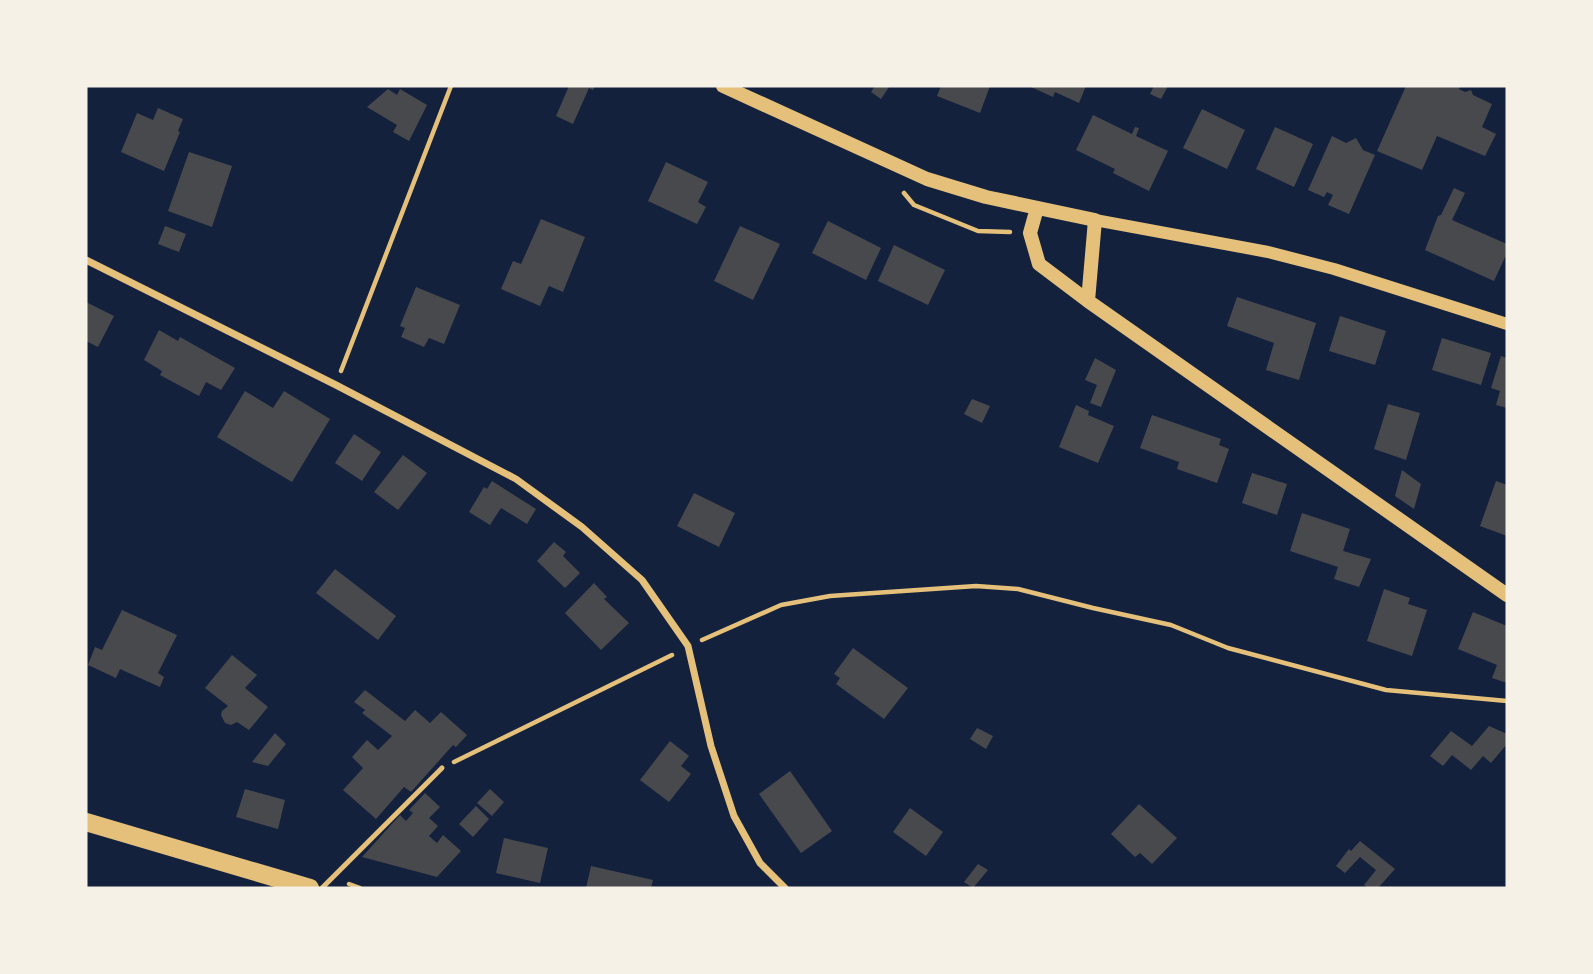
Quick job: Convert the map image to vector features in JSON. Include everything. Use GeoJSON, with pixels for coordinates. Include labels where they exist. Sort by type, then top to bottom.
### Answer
{"type":"FeatureCollection","features":[{"type":"Feature","properties":{"kind":"main road"},"geometry":{"type":"LineString","coordinates":[[723,86],[928,179],[986,197],[1095,219],[1087,301]]}},
{"type":"Feature","properties":{"kind":"main road"},"geometry":{"type":"LineString","coordinates":[[1037,208],[1030,233],[1039,264],[1087,301],[1507,595]]}},
{"type":"Feature","properties":{"kind":"main road"},"geometry":{"type":"LineString","coordinates":[[86,822],[310,888]]}},
{"type":"Feature","properties":{"kind":"street"},"geometry":{"type":"LineString","coordinates":[[1095,219],[1268,252],[1334,269],[1507,324]]}},
{"type":"Feature","properties":{"kind":"street"},"geometry":{"type":"LineString","coordinates":[[86,260],[516,479],[582,527],[642,580],[688,646],[711,746],[734,816],[760,863],[785,888]]}},
{"type":"Feature","properties":{"kind":"lane"},"geometry":{"type":"LineString","coordinates":[[322,888],[442,768]]}},
{"type":"Feature","properties":{"kind":"path"},"geometry":{"type":"LineString","coordinates":[[336,385],[451,86]]}},
{"type":"Feature","properties":{"kind":"path"},"geometry":{"type":"LineString","coordinates":[[442,768],[688,646],[781,605],[830,596],[898,590],[976,586],[1018,589],[1171,625],[1228,648],[1385,690],[1507,701]]}},
{"type":"Feature","properties":{"kind":"building"},"geometry":{"type":"Polygon","coordinates":[[[569,86],[595,86],[593,90],[589,88],[573,124],[556,116],[569,86]]]}},
{"type":"Feature","properties":{"kind":"building"},"geometry":{"type":"Polygon","coordinates":[[[875,86],[889,87],[881,99],[871,92],[875,86]]]}},
{"type":"Feature","properties":{"kind":"building"},"geometry":{"type":"Polygon","coordinates":[[[941,86],[990,86],[980,113],[937,96],[941,86]]]}},
{"type":"Feature","properties":{"kind":"building"},"geometry":{"type":"Polygon","coordinates":[[[1029,86],[1086,86],[1079,103],[1055,92],[1053,97],[1029,86]]]}},
{"type":"Feature","properties":{"kind":"building"},"geometry":{"type":"Polygon","coordinates":[[[1154,86],[1168,86],[1161,99],[1150,94],[1154,86]]]}},
{"type":"Feature","properties":{"kind":"building"},"geometry":{"type":"Polygon","coordinates":[[[1406,86],[1460,86],[1459,89],[1465,92],[1471,90],[1473,95],[1492,104],[1482,127],[1496,134],[1485,156],[1437,136],[1422,170],[1377,151],[1406,86]]]}},
{"type":"Feature","properties":{"kind":"building"},"geometry":{"type":"Polygon","coordinates":[[[388,89],[397,95],[400,89],[427,105],[409,141],[393,132],[397,125],[367,107],[388,89]]]}},
{"type":"Feature","properties":{"kind":"building"},"geometry":{"type":"Polygon","coordinates":[[[158,108],[183,119],[164,171],[121,152],[137,113],[153,120],[158,108]]]}},
{"type":"Feature","properties":{"kind":"building"},"geometry":{"type":"Polygon","coordinates":[[[1202,109],[1245,130],[1227,169],[1183,148],[1202,109]]]}},
{"type":"Feature","properties":{"kind":"building"},"geometry":{"type":"Polygon","coordinates":[[[1093,115],[1132,134],[1135,127],[1139,128],[1136,136],[1168,151],[1149,191],[1113,173],[1115,169],[1076,150],[1093,115]]]}},
{"type":"Feature","properties":{"kind":"building"},"geometry":{"type":"Polygon","coordinates":[[[1275,127],[1313,144],[1294,187],[1256,169],[1275,127]]]}},
{"type":"Feature","properties":{"kind":"building"},"geometry":{"type":"Polygon","coordinates":[[[1332,136],[1346,143],[1356,138],[1363,150],[1375,155],[1349,214],[1328,205],[1333,195],[1327,192],[1324,197],[1308,190],[1332,136]]]}},
{"type":"Feature","properties":{"kind":"building"},"geometry":{"type":"Polygon","coordinates":[[[189,152],[232,166],[212,227],[168,211],[189,152]]]}},
{"type":"Feature","properties":{"kind":"building"},"geometry":{"type":"Polygon","coordinates":[[[666,162],[708,182],[698,202],[706,207],[697,224],[648,201],[666,162]]]}},
{"type":"Feature","properties":{"kind":"building"},"geometry":{"type":"Polygon","coordinates":[[[1454,188],[1465,193],[1452,220],[1507,244],[1507,253],[1494,281],[1425,250],[1438,216],[1441,215],[1454,188]]]}},
{"type":"Feature","properties":{"kind":"building"},"geometry":{"type":"Polygon","coordinates":[[[541,219],[585,237],[563,292],[549,286],[540,306],[501,289],[513,261],[521,264],[541,219]]]}},
{"type":"Feature","properties":{"kind":"building"},"geometry":{"type":"Polygon","coordinates":[[[828,221],[881,248],[866,280],[812,253],[828,221]]]}},
{"type":"Feature","properties":{"kind":"building"},"geometry":{"type":"Polygon","coordinates":[[[165,226],[186,234],[179,252],[158,244],[165,226]]]}},
{"type":"Feature","properties":{"kind":"building"},"geometry":{"type":"Polygon","coordinates":[[[740,226],[780,244],[753,300],[714,281],[740,226]]]}},
{"type":"Feature","properties":{"kind":"building"},"geometry":{"type":"Polygon","coordinates":[[[894,245],[945,270],[928,305],[878,281],[894,245]]]}},
{"type":"Feature","properties":{"kind":"building"},"geometry":{"type":"Polygon","coordinates":[[[416,287],[460,305],[444,344],[429,338],[424,347],[401,337],[405,328],[400,326],[416,287]]]}},
{"type":"Feature","properties":{"kind":"building"},"geometry":{"type":"Polygon","coordinates":[[[1237,297],[1316,323],[1299,380],[1266,370],[1274,343],[1227,326],[1237,297]]]}},
{"type":"Feature","properties":{"kind":"building"},"geometry":{"type":"Polygon","coordinates":[[[86,302],[114,316],[98,347],[86,341],[86,302]]]}},
{"type":"Feature","properties":{"kind":"building"},"geometry":{"type":"Polygon","coordinates":[[[1340,316],[1386,331],[1375,365],[1329,351],[1340,316]]]}},
{"type":"Feature","properties":{"kind":"building"},"geometry":{"type":"Polygon","coordinates":[[[159,330],[178,341],[180,337],[235,368],[221,390],[206,382],[199,396],[160,375],[162,371],[144,360],[159,330]]]}},
{"type":"Feature","properties":{"kind":"building"},"geometry":{"type":"Polygon","coordinates":[[[1442,338],[1491,353],[1481,385],[1432,370],[1442,338]]]}},
{"type":"Feature","properties":{"kind":"building"},"geometry":{"type":"Polygon","coordinates":[[[1501,356],[1507,358],[1507,408],[1496,405],[1500,391],[1491,388],[1501,356]]]}},
{"type":"Feature","properties":{"kind":"building"},"geometry":{"type":"Polygon","coordinates":[[[1095,358],[1116,370],[1101,407],[1090,403],[1097,385],[1085,380],[1095,358]]]}},
{"type":"Feature","properties":{"kind":"building"},"geometry":{"type":"Polygon","coordinates":[[[245,391],[273,408],[284,391],[330,419],[292,482],[217,437],[245,391]]]}},
{"type":"Feature","properties":{"kind":"building"},"geometry":{"type":"Polygon","coordinates":[[[972,399],[990,406],[982,423],[964,414],[972,399]]]}},
{"type":"Feature","properties":{"kind":"building"},"geometry":{"type":"Polygon","coordinates":[[[1388,404],[1420,413],[1406,460],[1374,449],[1388,404]]]}},
{"type":"Feature","properties":{"kind":"building"},"geometry":{"type":"Polygon","coordinates":[[[1076,405],[1089,411],[1088,415],[1114,426],[1098,463],[1059,447],[1076,405]]]}},
{"type":"Feature","properties":{"kind":"building"},"geometry":{"type":"Polygon","coordinates":[[[1152,415],[1221,439],[1219,445],[1229,449],[1217,483],[1177,469],[1179,462],[1140,448],[1152,415]]]}},
{"type":"Feature","properties":{"kind":"building"},"geometry":{"type":"Polygon","coordinates":[[[354,434],[381,452],[362,481],[335,463],[354,434]]]}},
{"type":"Feature","properties":{"kind":"building"},"geometry":{"type":"Polygon","coordinates":[[[403,455],[427,473],[398,510],[374,492],[403,455]]]}},
{"type":"Feature","properties":{"kind":"building"},"geometry":{"type":"Polygon","coordinates":[[[1402,470],[1421,484],[1414,509],[1395,496],[1402,470]]]}},
{"type":"Feature","properties":{"kind":"building"},"geometry":{"type":"Polygon","coordinates":[[[1252,473],[1287,484],[1277,515],[1242,503],[1252,473]]]}},
{"type":"Feature","properties":{"kind":"building"},"geometry":{"type":"Polygon","coordinates":[[[492,481],[536,509],[527,524],[501,508],[490,525],[469,512],[484,487],[487,489],[492,481]]]}},
{"type":"Feature","properties":{"kind":"building"},"geometry":{"type":"Polygon","coordinates":[[[1496,481],[1507,485],[1507,536],[1480,526],[1496,481]]]}},
{"type":"Feature","properties":{"kind":"building"},"geometry":{"type":"Polygon","coordinates":[[[694,493],[735,513],[719,547],[677,526],[694,493]]]}},
{"type":"Feature","properties":{"kind":"building"},"geometry":{"type":"Polygon","coordinates":[[[1302,513],[1350,529],[1343,551],[1371,559],[1359,587],[1334,579],[1338,567],[1290,551],[1302,513]]]}},
{"type":"Feature","properties":{"kind":"building"},"geometry":{"type":"Polygon","coordinates":[[[554,542],[566,552],[563,556],[580,573],[565,588],[537,561],[554,542]]]}},
{"type":"Feature","properties":{"kind":"building"},"geometry":{"type":"Polygon","coordinates":[[[335,569],[396,616],[378,640],[316,593],[335,569]]]}},
{"type":"Feature","properties":{"kind":"building"},"geometry":{"type":"Polygon","coordinates":[[[594,583],[607,597],[604,599],[629,623],[601,650],[565,613],[594,583]]]}},
{"type":"Feature","properties":{"kind":"building"},"geometry":{"type":"Polygon","coordinates":[[[1384,589],[1410,598],[1408,604],[1427,610],[1412,656],[1367,641],[1384,589]]]}},
{"type":"Feature","properties":{"kind":"building"},"geometry":{"type":"Polygon","coordinates":[[[122,610],[177,635],[158,673],[164,677],[160,687],[120,669],[116,678],[88,665],[95,647],[102,650],[122,610]]]}},
{"type":"Feature","properties":{"kind":"building"},"geometry":{"type":"Polygon","coordinates":[[[1473,612],[1507,626],[1507,683],[1492,678],[1497,665],[1458,649],[1473,612]]]}},
{"type":"Feature","properties":{"kind":"building"},"geometry":{"type":"Polygon","coordinates":[[[853,648],[908,688],[884,719],[836,684],[840,678],[834,674],[853,648]]]}},
{"type":"Feature","properties":{"kind":"building"},"geometry":{"type":"Polygon","coordinates":[[[232,655],[257,675],[245,688],[268,707],[249,730],[237,722],[231,725],[225,723],[221,715],[228,706],[205,688],[232,655]]]}},
{"type":"Feature","properties":{"kind":"building"},"geometry":{"type":"Polygon","coordinates":[[[365,690],[405,721],[415,710],[430,723],[441,712],[467,735],[456,747],[453,745],[411,792],[404,787],[376,819],[343,790],[363,768],[352,757],[367,740],[378,750],[392,736],[362,713],[365,710],[354,702],[365,690]]]}},
{"type":"Feature","properties":{"kind":"building"},"geometry":{"type":"Polygon","coordinates":[[[1489,726],[1507,734],[1507,744],[1491,763],[1483,756],[1471,770],[1452,755],[1443,766],[1430,756],[1451,731],[1472,746],[1489,726]]]}},
{"type":"Feature","properties":{"kind":"building"},"geometry":{"type":"Polygon","coordinates":[[[977,728],[993,736],[986,749],[970,739],[977,728]]]}},
{"type":"Feature","properties":{"kind":"building"},"geometry":{"type":"Polygon","coordinates":[[[275,733],[286,744],[268,766],[252,762],[275,733]]]}},
{"type":"Feature","properties":{"kind":"building"},"geometry":{"type":"Polygon","coordinates":[[[670,741],[689,756],[681,766],[691,774],[669,802],[640,780],[670,741]]]}},
{"type":"Feature","properties":{"kind":"building"},"geometry":{"type":"Polygon","coordinates":[[[790,771],[832,831],[801,853],[759,794],[790,771]]]}},
{"type":"Feature","properties":{"kind":"building"},"geometry":{"type":"Polygon","coordinates":[[[245,789],[285,800],[278,829],[236,817],[245,789]]]}},
{"type":"Feature","properties":{"kind":"building"},"geometry":{"type":"Polygon","coordinates":[[[490,789],[504,802],[492,816],[477,803],[490,789]]]}},
{"type":"Feature","properties":{"kind":"building"},"geometry":{"type":"Polygon","coordinates":[[[425,793],[440,807],[429,818],[438,826],[429,836],[437,843],[443,835],[461,851],[437,877],[362,857],[400,815],[406,821],[413,813],[409,810],[425,793]]]}},
{"type":"Feature","properties":{"kind":"building"},"geometry":{"type":"Polygon","coordinates":[[[1139,804],[1177,838],[1152,864],[1140,853],[1135,857],[1111,834],[1139,804]]]}},
{"type":"Feature","properties":{"kind":"building"},"geometry":{"type":"Polygon","coordinates":[[[476,806],[489,819],[473,837],[459,824],[476,806]]]}},
{"type":"Feature","properties":{"kind":"building"},"geometry":{"type":"Polygon","coordinates":[[[910,808],[943,832],[926,856],[893,832],[910,808]]]}},
{"type":"Feature","properties":{"kind":"building"},"geometry":{"type":"Polygon","coordinates":[[[504,838],[548,848],[540,883],[496,873],[504,838]]]}},
{"type":"Feature","properties":{"kind":"building"},"geometry":{"type":"Polygon","coordinates":[[[1360,841],[1395,869],[1378,888],[1364,885],[1376,870],[1360,857],[1345,873],[1336,866],[1349,849],[1351,851],[1360,841]]]}},
{"type":"Feature","properties":{"kind":"building"},"geometry":{"type":"Polygon","coordinates":[[[978,864],[988,870],[973,888],[964,882],[978,864]]]}},
{"type":"Feature","properties":{"kind":"building"},"geometry":{"type":"Polygon","coordinates":[[[591,866],[653,880],[651,888],[586,888],[591,866]]]}}]}
